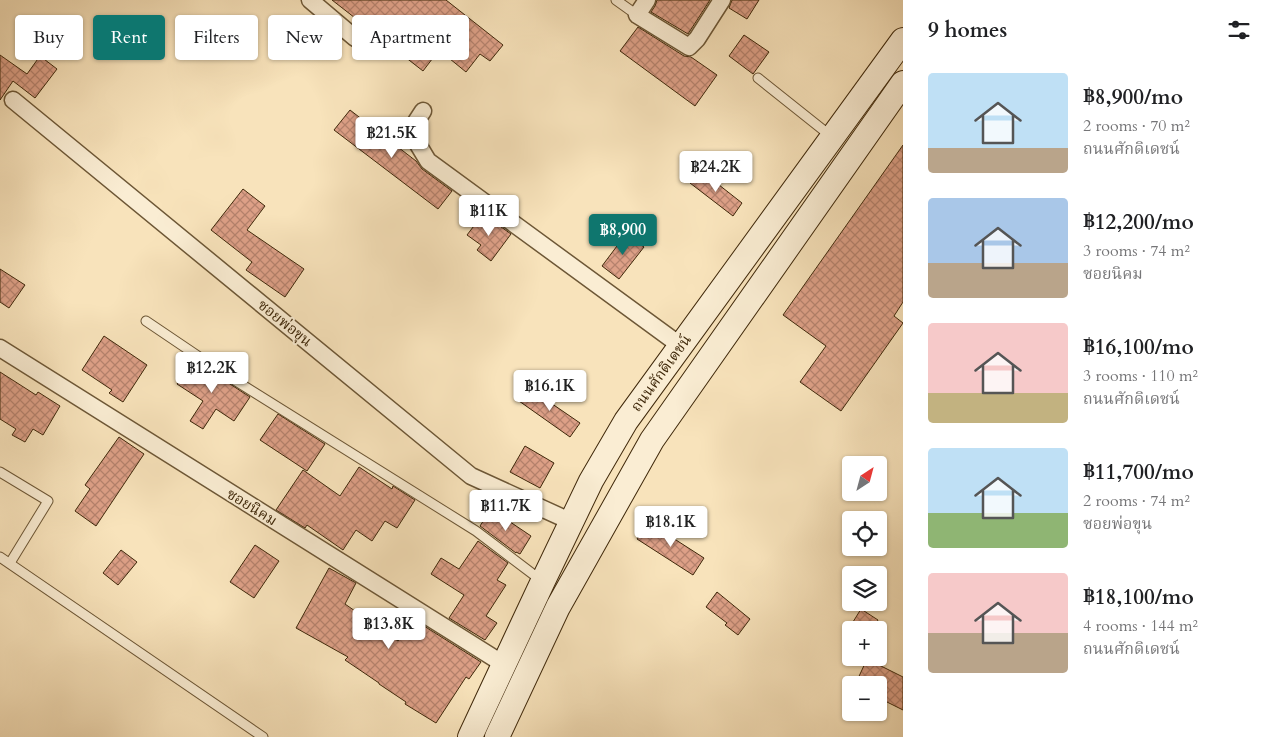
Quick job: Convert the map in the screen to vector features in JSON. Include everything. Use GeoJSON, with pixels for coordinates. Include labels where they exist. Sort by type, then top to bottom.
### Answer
{"type":"FeatureCollection","features":[{"type":"Feature","properties":{"kind":"main road","name":"ถนนศักดิเดชน์"},"geometry":{"type":"LineString","coordinates":[[470,737],[542,581],[592,481],[626,421],[903,40]]}},
{"type":"Feature","properties":{"kind":"main road","name":"ถนนศักดิเดชน์"},"geometry":{"type":"LineString","coordinates":[[498,737],[558,606],[652,440],[903,83]]}},
{"type":"Feature","properties":{"kind":"street"},"geometry":{"type":"LineString","coordinates":[[310,0],[352,35]]}},
{"type":"Feature","properties":{"kind":"street"},"geometry":{"type":"LineString","coordinates":[[647,0],[637,15],[689,47],[697,39],[722,0]]}},
{"type":"Feature","properties":{"kind":"street","name":"ซอยพ่อขุน"},"geometry":{"type":"LineString","coordinates":[[13,100],[471,476],[572,522]]}},
{"type":"Feature","properties":{"kind":"street"},"geometry":{"type":"LineString","coordinates":[[423,111],[410,131],[428,161],[681,346]]}},
{"type":"Feature","properties":{"kind":"street","name":"ซอยนิคม"},"geometry":{"type":"LineString","coordinates":[[0,348],[504,665]]}},
{"type":"Feature","properties":{"kind":"lane"},"geometry":{"type":"LineString","coordinates":[[616,0],[637,15]]}},
{"type":"Feature","properties":{"kind":"lane"},"geometry":{"type":"LineString","coordinates":[[758,78],[832,138]]}},
{"type":"Feature","properties":{"kind":"lane"},"geometry":{"type":"LineString","coordinates":[[146,321],[220,371],[476,531],[542,581]]}},
{"type":"Feature","properties":{"kind":"lane"},"geometry":{"type":"LineString","coordinates":[[0,472],[48,501],[10,564]]}},
{"type":"Feature","properties":{"kind":"lane"},"geometry":{"type":"LineString","coordinates":[[0,557],[263,737]]}},
{"type":"Feature","properties":{"kind":"building"},"geometry":{"type":"Polygon","coordinates":[[[332,0],[446,0],[465,15],[352,15],[332,0]]]}},
{"type":"Feature","properties":{"kind":"building"},"geometry":{"type":"Polygon","coordinates":[[[657,0],[710,0],[688,34],[651,12],[657,0]]]}},
{"type":"Feature","properties":{"kind":"building"},"geometry":{"type":"Polygon","coordinates":[[[732,0],[759,0],[747,19],[729,8],[732,0]]]}},
{"type":"Feature","properties":{"kind":"building"},"geometry":{"type":"Polygon","coordinates":[[[469,18],[503,45],[490,61],[480,54],[466,72],[451,60],[469,60],[469,18]]]}},
{"type":"Feature","properties":{"kind":"building"},"geometry":{"type":"Polygon","coordinates":[[[638,27],[684,56],[691,57],[717,75],[695,106],[620,51],[638,27]]]}},
{"type":"Feature","properties":{"kind":"building"},"geometry":{"type":"Polygon","coordinates":[[[744,35],[769,52],[753,74],[729,56],[744,35]]]}},
{"type":"Feature","properties":{"kind":"building"},"geometry":{"type":"Polygon","coordinates":[[[0,55],[27,74],[37,60],[45,60],[57,69],[35,98],[13,81],[0,100],[0,55]]]}},
{"type":"Feature","properties":{"kind":"building"},"geometry":{"type":"Polygon","coordinates":[[[409,60],[431,60],[423,71],[409,60]]]}},
{"type":"Feature","properties":{"kind":"building"},"geometry":{"type":"Polygon","coordinates":[[[350,110],[452,191],[438,209],[334,130],[350,110]]]}},
{"type":"Feature","properties":{"kind":"building"},"geometry":{"type":"Polygon","coordinates":[[[903,145],[903,302],[894,316],[903,323],[841,411],[800,382],[826,346],[783,315],[903,145]]]}},
{"type":"Feature","properties":{"kind":"building"},"geometry":{"type":"Polygon","coordinates":[[[700,170],[742,203],[733,216],[690,183],[700,170]]]}},
{"type":"Feature","properties":{"kind":"building"},"geometry":{"type":"Polygon","coordinates":[[[243,189],[265,206],[247,230],[304,269],[285,297],[246,270],[252,262],[211,230],[243,189]]]}},
{"type":"Feature","properties":{"kind":"building"},"geometry":{"type":"Polygon","coordinates":[[[483,214],[511,234],[491,261],[477,250],[481,245],[467,235],[483,214]]]}},
{"type":"Feature","properties":{"kind":"building"},"geometry":{"type":"Polygon","coordinates":[[[626,234],[644,247],[619,279],[602,266],[626,234]]]}},
{"type":"Feature","properties":{"kind":"building"},"geometry":{"type":"Polygon","coordinates":[[[0,269],[25,285],[9,308],[0,302],[0,269]]]}},
{"type":"Feature","properties":{"kind":"building"},"geometry":{"type":"Polygon","coordinates":[[[104,336],[147,365],[123,402],[109,393],[112,390],[82,370],[104,336]]]}},
{"type":"Feature","properties":{"kind":"building"},"geometry":{"type":"Polygon","coordinates":[[[193,360],[250,397],[234,421],[216,409],[203,429],[190,421],[203,401],[177,384],[193,360]]]}},
{"type":"Feature","properties":{"kind":"building"},"geometry":{"type":"Polygon","coordinates":[[[0,372],[36,395],[38,392],[60,406],[43,435],[33,429],[25,442],[12,435],[16,429],[0,419],[0,372]]]}},
{"type":"Feature","properties":{"kind":"building"},"geometry":{"type":"Polygon","coordinates":[[[529,388],[580,423],[570,437],[519,401],[529,388]]]}},
{"type":"Feature","properties":{"kind":"building"},"geometry":{"type":"Polygon","coordinates":[[[278,414],[325,444],[307,471],[260,440],[278,414]]]}},
{"type":"Feature","properties":{"kind":"building"},"geometry":{"type":"Polygon","coordinates":[[[119,437],[144,454],[96,526],[75,511],[90,489],[85,485],[119,437]]]}},
{"type":"Feature","properties":{"kind":"building"},"geometry":{"type":"Polygon","coordinates":[[[525,446],[554,463],[540,488],[510,472],[525,446]]]}},
{"type":"Feature","properties":{"kind":"building"},"geometry":{"type":"Polygon","coordinates":[[[359,467],[392,489],[393,486],[415,500],[397,528],[385,521],[372,541],[356,530],[343,550],[307,525],[305,528],[276,510],[303,470],[340,496],[359,467]]]}},
{"type":"Feature","properties":{"kind":"building"},"geometry":{"type":"Polygon","coordinates":[[[491,509],[531,536],[520,554],[480,526],[491,509]]]}},
{"type":"Feature","properties":{"kind":"building"},"geometry":{"type":"Polygon","coordinates":[[[648,522],[704,558],[693,575],[637,539],[648,522]]]}},
{"type":"Feature","properties":{"kind":"building"},"geometry":{"type":"Polygon","coordinates":[[[478,541],[508,563],[497,580],[506,585],[486,616],[497,623],[485,640],[449,618],[464,595],[431,574],[441,558],[459,569],[478,541]]]}},
{"type":"Feature","properties":{"kind":"building"},"geometry":{"type":"Polygon","coordinates":[[[255,545],[279,561],[254,598],[230,582],[255,545]]]}},
{"type":"Feature","properties":{"kind":"building"},"geometry":{"type":"Polygon","coordinates":[[[121,550],[137,562],[118,585],[103,573],[121,550]]]}},
{"type":"Feature","properties":{"kind":"building"},"geometry":{"type":"Polygon","coordinates":[[[329,568],[356,583],[345,604],[398,641],[413,619],[481,662],[469,679],[466,677],[436,723],[405,704],[406,702],[345,660],[348,657],[296,628],[329,568]]]}},
{"type":"Feature","properties":{"kind":"building"},"geometry":{"type":"Polygon","coordinates":[[[717,592],[750,619],[738,635],[725,625],[727,623],[706,607],[717,592]]]}},
{"type":"Feature","properties":{"kind":"building"},"geometry":{"type":"Polygon","coordinates":[[[860,611],[864,611],[878,620],[877,621],[854,621],[860,611]]]}},
{"type":"Feature","properties":{"kind":"building"},"geometry":{"type":"Polygon","coordinates":[[[864,666],[881,666],[903,677],[903,710],[887,702],[887,676],[859,676],[864,666]]]}}]}
